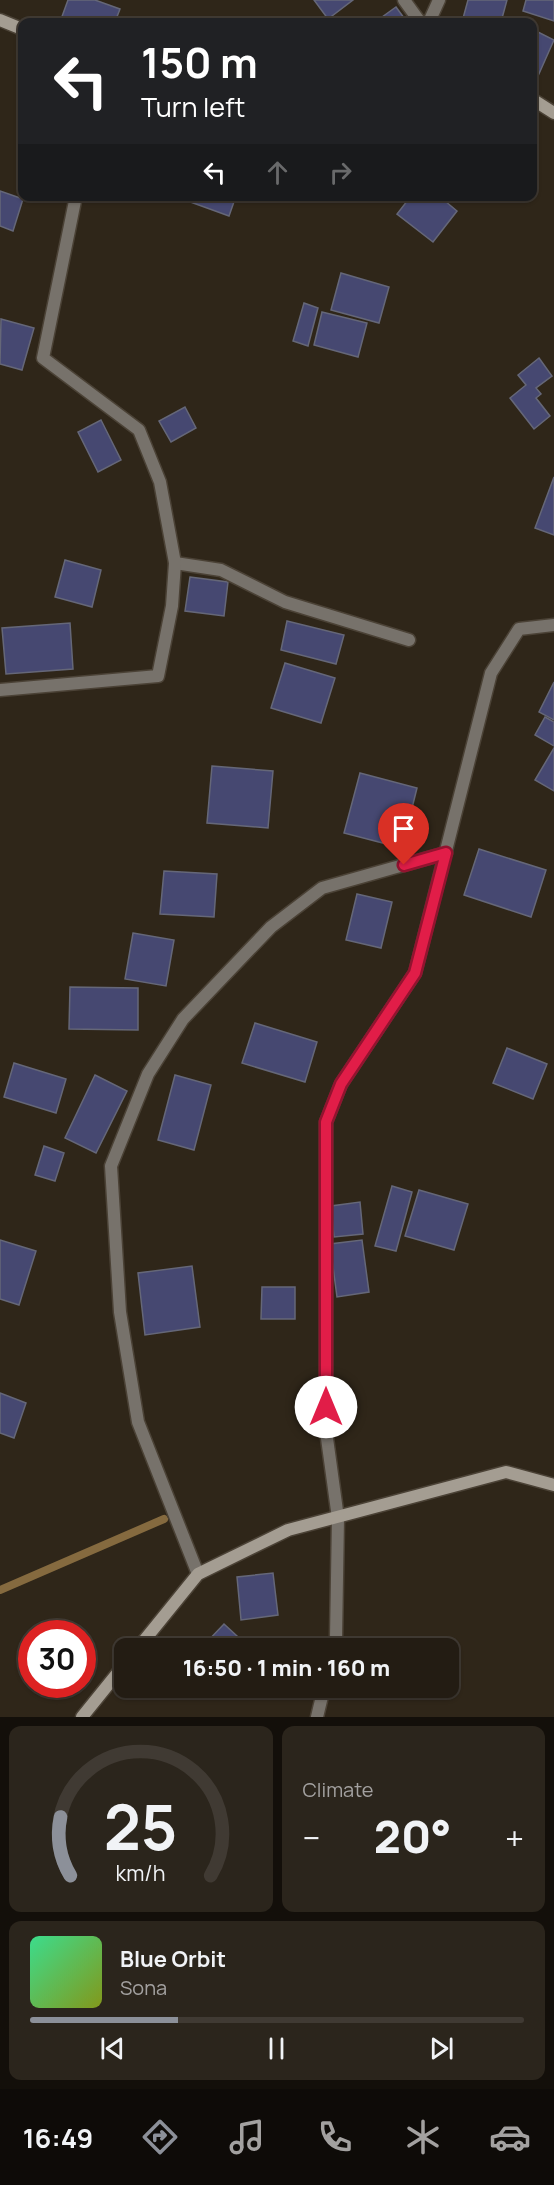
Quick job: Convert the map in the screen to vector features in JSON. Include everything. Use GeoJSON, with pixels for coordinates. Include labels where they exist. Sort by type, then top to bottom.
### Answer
{"type":"FeatureCollection","features":[{"type":"Feature","properties":{"kind":"street"},"geometry":{"type":"LineString","coordinates":[[404,0],[417,18]]}},
{"type":"Feature","properties":{"kind":"street"},"geometry":{"type":"LineString","coordinates":[[431,18],[439,0]]}},
{"type":"Feature","properties":{"kind":"street"},"geometry":{"type":"LineString","coordinates":[[0,20],[18,27]]}},
{"type":"Feature","properties":{"kind":"street"},"geometry":{"type":"LineString","coordinates":[[537,102],[554,113]]}},
{"type":"Feature","properties":{"kind":"street"},"geometry":{"type":"LineString","coordinates":[[0,690],[158,676],[172,606],[175,563],[160,482],[139,430],[43,358],[75,201]]}},
{"type":"Feature","properties":{"kind":"street"},"geometry":{"type":"LineString","coordinates":[[175,563],[221,570],[285,602],[409,640]]}},
{"type":"Feature","properties":{"kind":"street"},"geometry":{"type":"LineString","coordinates":[[336,1638],[338,1518],[326,1431],[326,1122],[341,1084],[415,973],[491,673],[519,629],[554,625]]}},
{"type":"Feature","properties":{"kind":"street"},"geometry":{"type":"LineString","coordinates":[[198,1574],[138,1422],[120,1312],[111,1166],[148,1074],[183,1019],[271,927],[322,888],[446,853]]}},
{"type":"Feature","properties":{"kind":"street"},"geometry":{"type":"LineString","coordinates":[[146,1638],[198,1574],[288,1530],[506,1472],[554,1485]]}},
{"type":"Feature","properties":{"kind":"street"},"geometry":{"type":"LineString","coordinates":[[82,1717],[114,1677]]}},
{"type":"Feature","properties":{"kind":"street"},"geometry":{"type":"LineString","coordinates":[[317,1717],[322,1698]]}},
{"type":"Feature","properties":{"kind":"building"},"geometry":{"type":"Polygon","coordinates":[[[68,0],[95,0],[120,9],[117,18],[61,18],[68,0]]]}},
{"type":"Feature","properties":{"kind":"building"},"geometry":{"type":"Polygon","coordinates":[[[314,0],[353,0],[329,18],[314,0]]]}},
{"type":"Feature","properties":{"kind":"building"},"geometry":{"type":"Polygon","coordinates":[[[468,0],[507,0],[502,18],[463,18],[468,0]]]}},
{"type":"Feature","properties":{"kind":"building"},"geometry":{"type":"Polygon","coordinates":[[[526,0],[554,0],[554,21],[523,11],[526,0]]]}},
{"type":"Feature","properties":{"kind":"building"},"geometry":{"type":"Polygon","coordinates":[[[396,7],[404,18],[381,18],[396,7]]]}},
{"type":"Feature","properties":{"kind":"building"},"geometry":{"type":"Polygon","coordinates":[[[537,32],[554,40],[537,78],[537,32]]]}},
{"type":"Feature","properties":{"kind":"building"},"geometry":{"type":"Polygon","coordinates":[[[0,191],[22,201],[13,231],[0,226],[0,191]]]}},
{"type":"Feature","properties":{"kind":"building"},"geometry":{"type":"Polygon","coordinates":[[[188,201],[234,201],[229,216],[188,201]]]}},
{"type":"Feature","properties":{"kind":"building"},"geometry":{"type":"Polygon","coordinates":[[[407,201],[445,201],[457,211],[433,242],[397,214],[407,201]]]}},
{"type":"Feature","properties":{"kind":"building"},"geometry":{"type":"Polygon","coordinates":[[[341,273],[389,287],[379,323],[331,310],[341,273]]]}},
{"type":"Feature","properties":{"kind":"building"},"geometry":{"type":"Polygon","coordinates":[[[304,303],[318,308],[308,346],[293,341],[304,303]]]}},
{"type":"Feature","properties":{"kind":"building"},"geometry":{"type":"Polygon","coordinates":[[[322,312],[367,323],[358,357],[314,345],[322,312]]]}},
{"type":"Feature","properties":{"kind":"building"},"geometry":{"type":"Polygon","coordinates":[[[1,319],[34,328],[22,370],[0,364],[1,319]]]}},
{"type":"Feature","properties":{"kind":"building"},"geometry":{"type":"Polygon","coordinates":[[[539,358],[552,376],[536,388],[541,394],[536,398],[550,416],[534,429],[510,398],[526,385],[518,375],[539,358]]]}},
{"type":"Feature","properties":{"kind":"building"},"geometry":{"type":"Polygon","coordinates":[[[185,407],[196,428],[171,442],[159,421],[185,407]]]}},
{"type":"Feature","properties":{"kind":"building"},"geometry":{"type":"Polygon","coordinates":[[[101,420],[121,460],[98,472],[78,432],[101,420]]]}},
{"type":"Feature","properties":{"kind":"building"},"geometry":{"type":"Polygon","coordinates":[[[554,477],[554,535],[535,528],[554,477]]]}},
{"type":"Feature","properties":{"kind":"building"},"geometry":{"type":"Polygon","coordinates":[[[65,560],[101,570],[92,607],[55,597],[65,560]]]}},
{"type":"Feature","properties":{"kind":"building"},"geometry":{"type":"Polygon","coordinates":[[[190,577],[228,582],[224,616],[185,611],[190,577]]]}},
{"type":"Feature","properties":{"kind":"building"},"geometry":{"type":"Polygon","coordinates":[[[287,621],[344,635],[336,664],[281,650],[287,621]]]}},
{"type":"Feature","properties":{"kind":"building"},"geometry":{"type":"Polygon","coordinates":[[[70,623],[73,669],[6,674],[2,628],[70,623]]]}},
{"type":"Feature","properties":{"kind":"building"},"geometry":{"type":"Polygon","coordinates":[[[285,663],[335,678],[321,723],[271,708],[285,663]]]}},
{"type":"Feature","properties":{"kind":"building"},"geometry":{"type":"Polygon","coordinates":[[[554,682],[554,720],[539,712],[554,682]]]}},
{"type":"Feature","properties":{"kind":"building"},"geometry":{"type":"Polygon","coordinates":[[[545,717],[554,722],[554,746],[535,735],[545,717]]]}},
{"type":"Feature","properties":{"kind":"building"},"geometry":{"type":"Polygon","coordinates":[[[554,748],[554,791],[535,780],[554,748]]]}},
{"type":"Feature","properties":{"kind":"building"},"geometry":{"type":"Polygon","coordinates":[[[212,766],[273,771],[268,828],[207,823],[212,766]]]}},
{"type":"Feature","properties":{"kind":"building"},"geometry":{"type":"Polygon","coordinates":[[[360,773],[417,788],[402,848],[344,833],[360,773]]]}},
{"type":"Feature","properties":{"kind":"building"},"geometry":{"type":"Polygon","coordinates":[[[479,849],[546,870],[531,917],[464,895],[479,849]]]}},
{"type":"Feature","properties":{"kind":"building"},"geometry":{"type":"Polygon","coordinates":[[[164,871],[217,874],[214,917],[160,914],[164,871]]]}},
{"type":"Feature","properties":{"kind":"building"},"geometry":{"type":"Polygon","coordinates":[[[357,894],[392,902],[381,948],[346,940],[357,894]]]}},
{"type":"Feature","properties":{"kind":"building"},"geometry":{"type":"Polygon","coordinates":[[[133,933],[174,940],[166,986],[125,979],[133,933]]]}},
{"type":"Feature","properties":{"kind":"building"},"geometry":{"type":"Polygon","coordinates":[[[70,987],[138,988],[138,1030],[69,1029],[70,987]]]}},
{"type":"Feature","properties":{"kind":"building"},"geometry":{"type":"Polygon","coordinates":[[[255,1023],[317,1042],[305,1082],[242,1063],[255,1023]]]}},
{"type":"Feature","properties":{"kind":"building"},"geometry":{"type":"Polygon","coordinates":[[[507,1048],[547,1064],[533,1099],[493,1083],[507,1048]]]}},
{"type":"Feature","properties":{"kind":"building"},"geometry":{"type":"Polygon","coordinates":[[[14,1063],[66,1079],[56,1113],[4,1097],[14,1063]]]}},
{"type":"Feature","properties":{"kind":"building"},"geometry":{"type":"Polygon","coordinates":[[[95,1075],[127,1091],[96,1153],[65,1138],[95,1075]]]}},
{"type":"Feature","properties":{"kind":"building"},"geometry":{"type":"Polygon","coordinates":[[[175,1075],[211,1085],[194,1150],[158,1140],[175,1075]]]}},
{"type":"Feature","properties":{"kind":"building"},"geometry":{"type":"Polygon","coordinates":[[[44,1146],[64,1153],[55,1181],[35,1175],[44,1146]]]}},
{"type":"Feature","properties":{"kind":"building"},"geometry":{"type":"Polygon","coordinates":[[[392,1186],[412,1192],[396,1251],[375,1246],[392,1186]]]}},
{"type":"Feature","properties":{"kind":"building"},"geometry":{"type":"Polygon","coordinates":[[[419,1190],[468,1204],[454,1250],[405,1236],[419,1190]]]}},
{"type":"Feature","properties":{"kind":"building"},"geometry":{"type":"Polygon","coordinates":[[[360,1202],[363,1234],[334,1237],[331,1206],[360,1202]]]}},
{"type":"Feature","properties":{"kind":"building"},"geometry":{"type":"Polygon","coordinates":[[[0,1240],[36,1251],[19,1305],[0,1299],[0,1240]]]}},
{"type":"Feature","properties":{"kind":"building"},"geometry":{"type":"Polygon","coordinates":[[[362,1240],[369,1292],[337,1297],[330,1244],[362,1240]]]}},
{"type":"Feature","properties":{"kind":"building"},"geometry":{"type":"Polygon","coordinates":[[[192,1266],[200,1327],[145,1335],[138,1273],[192,1266]]]}},
{"type":"Feature","properties":{"kind":"building"},"geometry":{"type":"Polygon","coordinates":[[[262,1287],[295,1287],[295,1319],[261,1319],[262,1287]]]}},
{"type":"Feature","properties":{"kind":"building"},"geometry":{"type":"Polygon","coordinates":[[[0,1393],[26,1403],[14,1438],[0,1433],[0,1393]]]}},
{"type":"Feature","properties":{"kind":"building"},"geometry":{"type":"Polygon","coordinates":[[[273,1573],[278,1615],[241,1620],[237,1577],[273,1573]]]}},
{"type":"Feature","properties":{"kind":"building"},"geometry":{"type":"Polygon","coordinates":[[[224,1624],[239,1638],[211,1638],[224,1624]]]}},
{"type":"Feature","properties":{"kind":"waterway"},"geometry":{"type":"LineString","coordinates":[[0,1590],[164,1519]]}},
{"type":"Feature","properties":{"kind":"route"},"geometry":{"type":"LineString","coordinates":[[326,1407],[326,1122],[341,1084],[415,973],[446,853],[404,865]]}}]}
